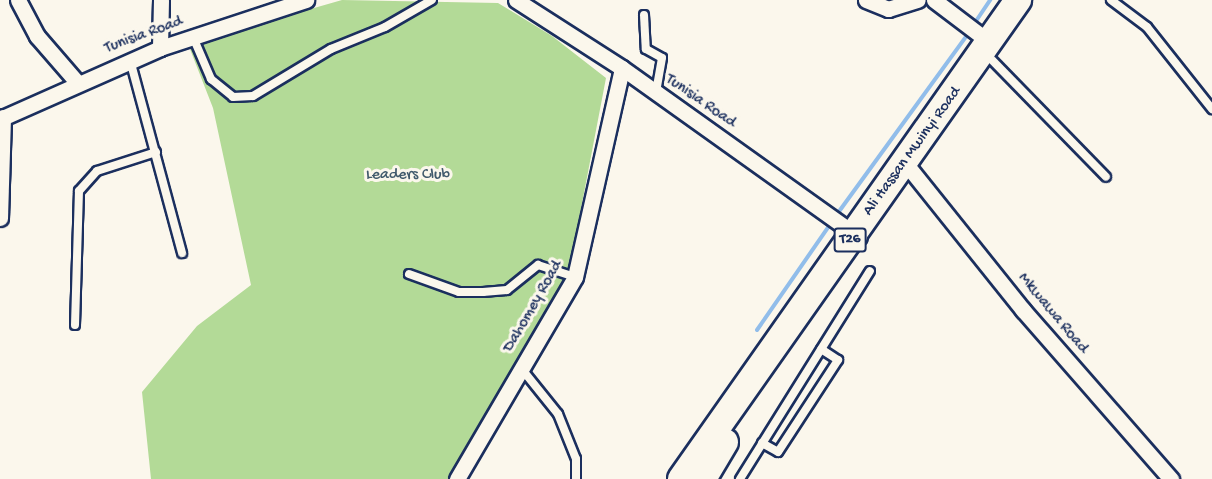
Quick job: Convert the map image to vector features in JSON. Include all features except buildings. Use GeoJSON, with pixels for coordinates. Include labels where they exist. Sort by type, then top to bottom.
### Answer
{"type":"FeatureCollection","features":[{"type":"Feature","properties":{"kind":"highway","name":"Ali Hassan Mwinyi Road"},"geometry":{"type":"LineString","coordinates":[[703,479],[770,362],[857,236],[910,169],[992,52],[1018,0]]}},
{"type":"Feature","properties":{"kind":"highway","name":"Ali Hassan Mwinyi Road"},"geometry":{"type":"LineString","coordinates":[[681,479],[992,52],[1035,0]]}},
{"type":"Feature","properties":{"kind":"street"},"geometry":{"type":"LineString","coordinates":[[18,0],[37,36],[76,81]]}},
{"type":"Feature","properties":{"kind":"street"},"geometry":{"type":"LineString","coordinates":[[160,48],[161,0]]}},
{"type":"Feature","properties":{"kind":"street","name":"Tunisia Road"},"geometry":{"type":"LineString","coordinates":[[1,118],[76,81],[160,48],[306,0]]}},
{"type":"Feature","properties":{"kind":"street","name":"Tunisia Road"},"geometry":{"type":"LineString","coordinates":[[516,0],[622,68],[857,236]]}},
{"type":"Feature","properties":{"kind":"street"},"geometry":{"type":"LineString","coordinates":[[866,0],[888,9],[918,0]]}},
{"type":"Feature","properties":{"kind":"street"},"geometry":{"type":"LineString","coordinates":[[934,0],[992,52]]}},
{"type":"Feature","properties":{"kind":"street","name":"Dahomey Road"},"geometry":{"type":"LineString","coordinates":[[457,479],[574,277],[622,68]]}},
{"type":"Feature","properties":{"kind":"street"},"geometry":{"type":"LineString","coordinates":[[0,218],[1,118]]}},
{"type":"Feature","properties":{"kind":"street","name":"Mkwawa Road"},"geometry":{"type":"LineString","coordinates":[[910,169],[1023,310],[1171,479]]}},
{"type":"Feature","properties":{"kind":"lane"},"geometry":{"type":"LineString","coordinates":[[193,37],[211,79],[233,97],[253,96],[331,49],[385,27],[432,0]]}},
{"type":"Feature","properties":{"kind":"lane"},"geometry":{"type":"LineString","coordinates":[[1111,0],[1147,27],[1212,109]]}},
{"type":"Feature","properties":{"kind":"lane"},"geometry":{"type":"LineString","coordinates":[[644,15],[646,49],[662,58],[656,92]]}},
{"type":"Feature","properties":{"kind":"lane"},"geometry":{"type":"LineString","coordinates":[[992,52],[1106,177]]}},
{"type":"Feature","properties":{"kind":"lane"},"geometry":{"type":"LineString","coordinates":[[130,60],[182,254]]}},
{"type":"Feature","properties":{"kind":"lane"},"geometry":{"type":"LineString","coordinates":[[75,325],[80,191],[97,171],[156,152]]}},
{"type":"Feature","properties":{"kind":"lane"},"geometry":{"type":"LineString","coordinates":[[409,274],[459,292],[507,290],[538,266],[574,277]]}},
{"type":"Feature","properties":{"kind":"lane"},"geometry":{"type":"LineString","coordinates":[[740,479],[870,271]]}},
{"type":"Feature","properties":{"kind":"lane"},"geometry":{"type":"LineString","coordinates":[[762,443],[778,452],[838,360],[821,349]]}},
{"type":"Feature","properties":{"kind":"lane"},"geometry":{"type":"LineString","coordinates":[[520,367],[558,414],[576,459],[576,479]]}},
{"type":"Feature","properties":{"kind":"green space","name":"Leaders Club"},"geometry":{"type":"Polygon","coordinates":[[[342,0],[498,3],[552,36],[606,78],[566,287],[448,479],[151,479],[142,392],[197,326],[251,285],[213,108],[188,44],[342,0]]]}},
{"type":"Feature","properties":{"kind":"waterway"},"geometry":{"type":"LineString","coordinates":[[974,24],[990,0]]}},
{"type":"Feature","properties":{"kind":"waterway"},"geometry":{"type":"LineString","coordinates":[[835,217],[970,31]]}},
{"type":"Feature","properties":{"kind":"waterway"},"geometry":{"type":"LineString","coordinates":[[757,330],[831,223]]}}]}
